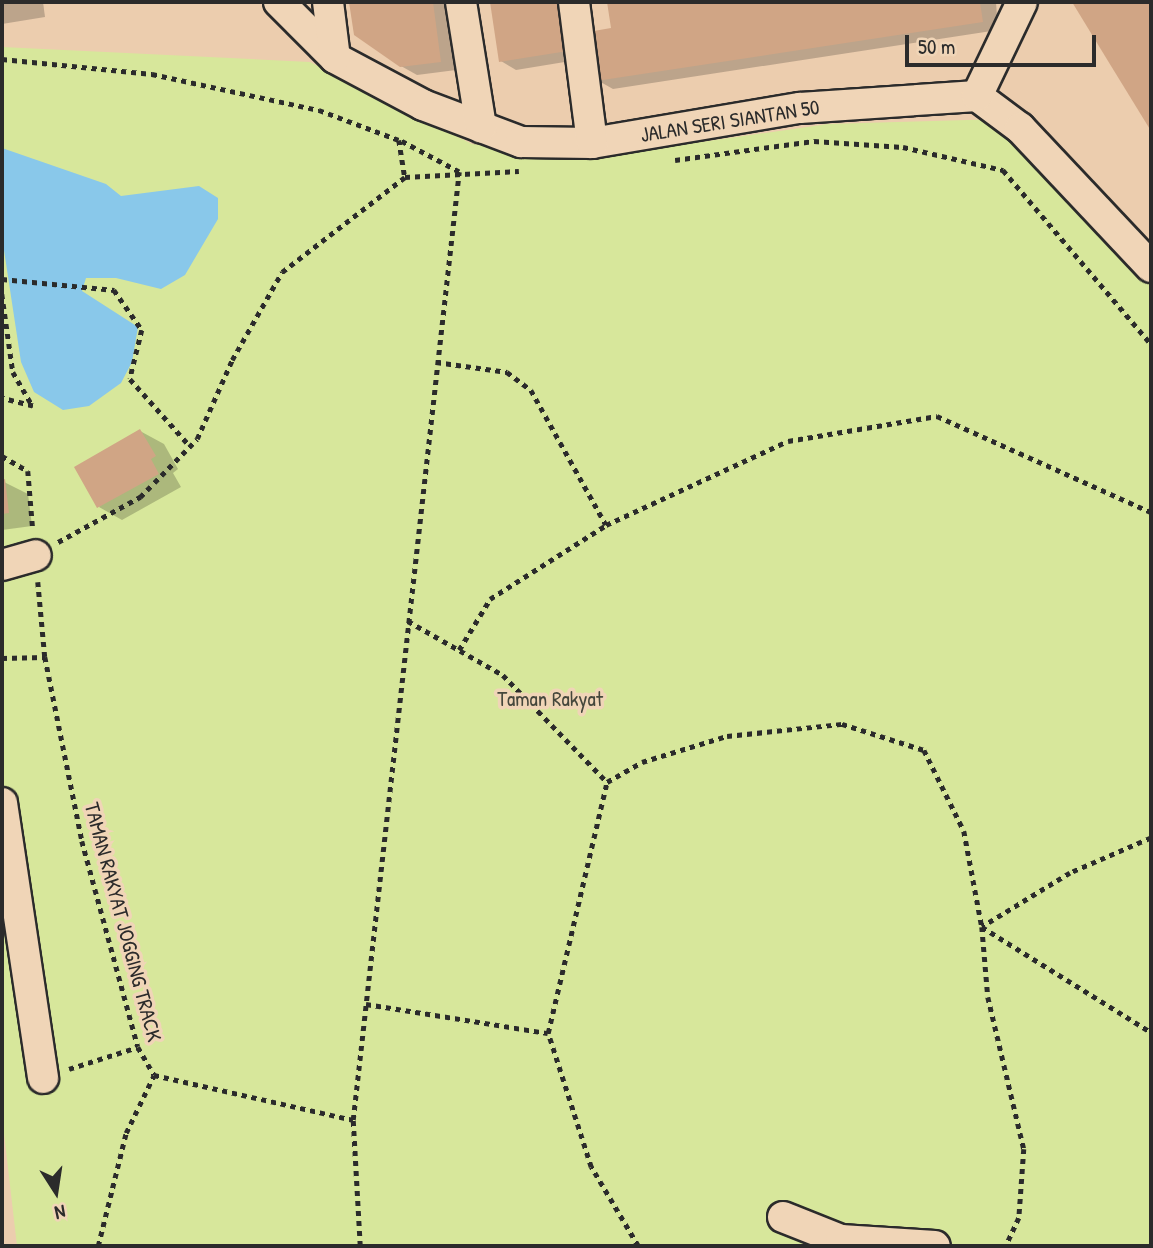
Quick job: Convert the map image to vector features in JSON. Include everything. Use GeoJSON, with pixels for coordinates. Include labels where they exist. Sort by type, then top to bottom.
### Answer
{"type":"FeatureCollection","features":[{"type":"Feature","properties":{"kind":"street","name":"JALAN SERI SIANTAN 50"},"geometry":{"type":"LineString","coordinates":[[279,2],[335,58],[423,105],[521,142],[592,143],[800,108],[976,96]]}},
{"type":"Feature","properties":{"kind":"street"},"geometry":{"type":"LineString","coordinates":[[328,2],[335,58]]}},
{"type":"Feature","properties":{"kind":"street"},"geometry":{"type":"LineString","coordinates":[[461,2],[481,127]]}},
{"type":"Feature","properties":{"kind":"street"},"geometry":{"type":"LineString","coordinates":[[574,2],[592,143]]}},
{"type":"Feature","properties":{"kind":"street"},"geometry":{"type":"LineString","coordinates":[[1022,2],[976,96],[1020,128],[1151,268]]}},
{"type":"Feature","properties":{"kind":"street"},"geometry":{"type":"LineString","coordinates":[[2,565],[36,555]]}},
{"type":"Feature","properties":{"kind":"street"},"geometry":{"type":"LineString","coordinates":[[2,803],[43,1078]]}},
{"type":"Feature","properties":{"kind":"street"},"geometry":{"type":"LineString","coordinates":[[783,1217],[841,1240],[936,1246]]}},
{"type":"Feature","properties":{"kind":"path"},"geometry":{"type":"LineString","coordinates":[[2,59],[152,74],[319,110],[399,140],[459,172]]}},
{"type":"Feature","properties":{"kind":"path"},"geometry":{"type":"LineString","coordinates":[[399,140],[405,177]]}},
{"type":"Feature","properties":{"kind":"path"},"geometry":{"type":"LineString","coordinates":[[666,161],[814,141],[903,147],[1003,170],[1151,344]]}},
{"type":"Feature","properties":{"kind":"path"},"geometry":{"type":"LineString","coordinates":[[36,555],[140,497],[190,446],[282,272],[405,177],[459,172],[528,171]]}},
{"type":"Feature","properties":{"kind":"path"},"geometry":{"type":"LineString","coordinates":[[360,1246],[354,1119],[459,172]]}},
{"type":"Feature","properties":{"kind":"path"},"geometry":{"type":"LineString","coordinates":[[2,279],[114,290],[142,330],[130,379],[190,446]]}},
{"type":"Feature","properties":{"kind":"path"},"geometry":{"type":"LineString","coordinates":[[2,294],[13,372],[33,406],[2,398]]}},
{"type":"Feature","properties":{"kind":"path"},"geometry":{"type":"LineString","coordinates":[[436,362],[507,372],[531,390],[606,525]]}},
{"type":"Feature","properties":{"kind":"path"},"geometry":{"type":"LineString","coordinates":[[459,650],[490,599],[606,525],[788,441],[937,416],[1151,512]]}},
{"type":"Feature","properties":{"kind":"path","name":"TAMAN RAKYAT JOGGING TRACK"},"geometry":{"type":"LineString","coordinates":[[2,456],[28,471],[45,657],[82,841],[138,1047],[154,1075]]}},
{"type":"Feature","properties":{"kind":"path"},"geometry":{"type":"LineString","coordinates":[[408,621],[503,675],[607,782]]}},
{"type":"Feature","properties":{"kind":"path"},"geometry":{"type":"LineString","coordinates":[[2,658],[45,657]]}},
{"type":"Feature","properties":{"kind":"path"},"geometry":{"type":"LineString","coordinates":[[638,1246],[591,1167],[548,1033],[607,782],[642,762],[727,736],[842,724],[924,750],[964,831],[982,927],[988,997],[1024,1149],[1019,1218],[1006,1246]]}},
{"type":"Feature","properties":{"kind":"path"},"geometry":{"type":"LineString","coordinates":[[982,927],[1070,873],[1151,838]]}},
{"type":"Feature","properties":{"kind":"path"},"geometry":{"type":"LineString","coordinates":[[982,927],[1151,1032]]}},
{"type":"Feature","properties":{"kind":"path"},"geometry":{"type":"LineString","coordinates":[[366,1004],[548,1033]]}},
{"type":"Feature","properties":{"kind":"path"},"geometry":{"type":"LineString","coordinates":[[43,1078],[138,1047]]}},
{"type":"Feature","properties":{"kind":"path"},"geometry":{"type":"LineString","coordinates":[[98,1246],[126,1133],[154,1075],[354,1119]]}},
{"type":"Feature","properties":{"kind":"green space","name":"Taman Rakyat"},"geometry":{"type":"Polygon","coordinates":[[[2,47],[310,62],[472,144],[610,155],[828,124],[1002,119],[1151,246],[1151,1246],[17,1246],[2,1116],[2,47]]]}},
{"type":"Feature","properties":{"kind":"water"},"geometry":{"type":"Polygon","coordinates":[[[2,148],[106,184],[121,196],[199,186],[218,198],[218,219],[185,275],[161,289],[116,278],[86,278],[82,291],[138,327],[132,362],[121,383],[89,406],[63,410],[34,392],[21,362],[2,237],[2,148]]]}},
{"type":"Feature","properties":{"kind":"building"},"geometry":{"type":"Polygon","coordinates":[[[349,2],[433,2],[441,62],[400,67],[354,35],[349,2]]]}},
{"type":"Feature","properties":{"kind":"building"},"geometry":{"type":"Polygon","coordinates":[[[490,2],[566,2],[574,50],[499,62],[490,2]]]}},
{"type":"Feature","properties":{"kind":"building"},"geometry":{"type":"Polygon","coordinates":[[[607,2],[980,2],[983,22],[596,81],[588,32],[611,28],[607,2]]]}},
{"type":"Feature","properties":{"kind":"building"},"geometry":{"type":"Polygon","coordinates":[[[1072,2],[1151,2],[1151,131],[1108,61],[1072,2]]]}},
{"type":"Feature","properties":{"kind":"building"},"geometry":{"type":"Polygon","coordinates":[[[140,429],[156,456],[151,459],[159,474],[97,508],[74,467],[140,429]]]}},
{"type":"Feature","properties":{"kind":"building"},"geometry":{"type":"Polygon","coordinates":[[[5,479],[9,513],[2,514],[2,480],[5,479]]]}}]}
